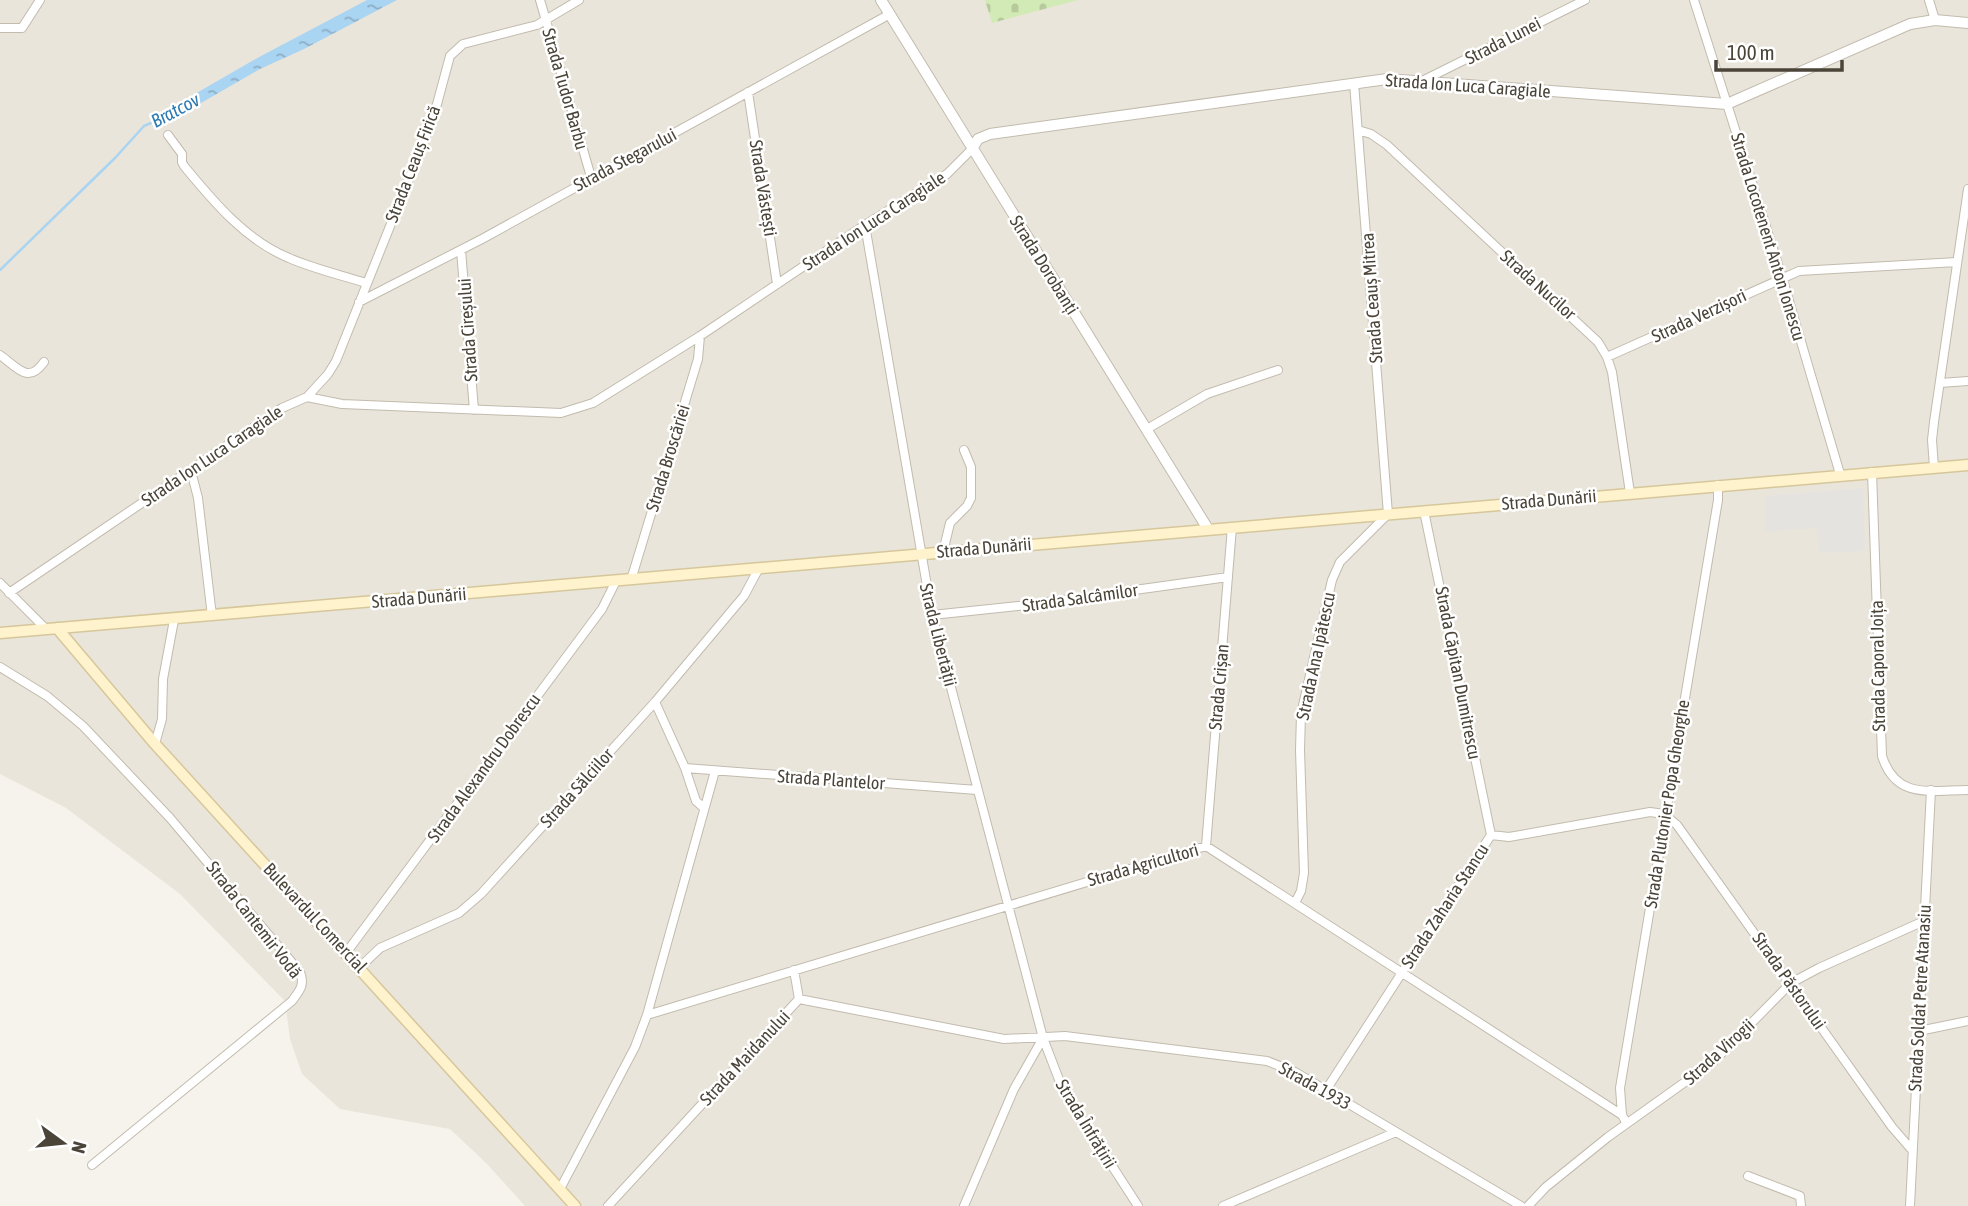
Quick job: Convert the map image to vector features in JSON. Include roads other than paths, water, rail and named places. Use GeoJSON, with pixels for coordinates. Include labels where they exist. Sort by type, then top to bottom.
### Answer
{"type":"FeatureCollection","features":[{"type":"Feature","properties":{"kind":"main road","name":"Strada Dunării"},"geometry":{"type":"LineString","coordinates":[[0,633],[1968,465]]}},
{"type":"Feature","properties":{"kind":"main road","name":"Bulevardul Comercial"},"geometry":{"type":"LineString","coordinates":[[51,629],[575,1206]]}},
{"type":"Feature","properties":{"kind":"street"},"geometry":{"type":"LineString","coordinates":[[0,28],[22,28],[40,0]]}},
{"type":"Feature","properties":{"kind":"street","name":"Strada Tudor Barbu"},"geometry":{"type":"LineString","coordinates":[[540,0],[592,177]]}},
{"type":"Feature","properties":{"kind":"street","name":"Strada Ceauș Firică"},"geometry":{"type":"LineString","coordinates":[[307,397],[328,374],[335,361],[433,119],[450,56],[463,44],[522,30],[579,0]]}},
{"type":"Feature","properties":{"kind":"street","name":"Strada Dorobanți"},"geometry":{"type":"LineString","coordinates":[[881,0],[1208,529]]}},
{"type":"Feature","properties":{"kind":"street","name":"Strada Lunei"},"geometry":{"type":"LineString","coordinates":[[1422,81],[1585,0]]}},
{"type":"Feature","properties":{"kind":"street","name":"Strada Locotenent Anton Ionescu"},"geometry":{"type":"LineString","coordinates":[[1694,0],[1782,277],[1840,474]]}},
{"type":"Feature","properties":{"kind":"street"},"geometry":{"type":"LineString","coordinates":[[1929,0],[1935,20]]}},
{"type":"Feature","properties":{"kind":"street","name":"Strada Stegarului"},"geometry":{"type":"LineString","coordinates":[[359,302],[461,250],[890,14]]}},
{"type":"Feature","properties":{"kind":"street","name":"Strada Ion Luca Caragiale"},"geometry":{"type":"LineString","coordinates":[[9,593],[282,408],[307,397],[342,404],[561,413],[593,403],[947,174],[972,149],[978,139],[990,134],[1387,79],[1727,104],[1910,24],[1935,20],[1968,23]]}},
{"type":"Feature","properties":{"kind":"street","name":"Strada Ceauș Mitrea"},"geometry":{"type":"LineString","coordinates":[[1354,83],[1388,514]]}},
{"type":"Feature","properties":{"kind":"street","name":"Strada Văstești"},"geometry":{"type":"LineString","coordinates":[[748,92],[777,284]]}},
{"type":"Feature","properties":{"kind":"street","name":"Strada Nucilor"},"geometry":{"type":"LineString","coordinates":[[1359,130],[1371,134],[1387,145],[1598,342],[1608,358],[1612,372],[1630,493]]}},
{"type":"Feature","properties":{"kind":"street"},"geometry":{"type":"LineString","coordinates":[[168,135],[183,154],[184,166],[204,190],[231,219],[257,240],[287,258],[366,283]]}},
{"type":"Feature","properties":{"kind":"street"},"geometry":{"type":"LineString","coordinates":[[1934,467],[1932,440],[1968,189]]}},
{"type":"Feature","properties":{"kind":"street","name":"Strada Libertății"},"geometry":{"type":"LineString","coordinates":[[865,225],[919,554],[932,615],[1043,1038]]}},
{"type":"Feature","properties":{"kind":"street","name":"Strada Cireșului"},"geometry":{"type":"LineString","coordinates":[[461,250],[474,410]]}},
{"type":"Feature","properties":{"kind":"street","name":"Strada Verzișori"},"geometry":{"type":"LineString","coordinates":[[1608,358],[1799,271],[1957,262]]}},
{"type":"Feature","properties":{"kind":"street","name":"Strada Broscăriei"},"geometry":{"type":"LineString","coordinates":[[631,580],[698,359],[700,336]]}},
{"type":"Feature","properties":{"kind":"street"},"geometry":{"type":"LineString","coordinates":[[0,355],[24,373],[32,374],[44,362]]}},
{"type":"Feature","properties":{"kind":"street"},"geometry":{"type":"LineString","coordinates":[[1147,429],[1207,394],[1278,370]]}},
{"type":"Feature","properties":{"kind":"street"},"geometry":{"type":"LineString","coordinates":[[1940,383],[1968,381]]}},
{"type":"Feature","properties":{"kind":"street"},"geometry":{"type":"LineString","coordinates":[[943,552],[950,523],[971,498],[971,467],[964,450]]}},
{"type":"Feature","properties":{"kind":"street"},"geometry":{"type":"LineString","coordinates":[[191,471],[198,498],[212,616]]}},
{"type":"Feature","properties":{"kind":"street","name":"Strada Caporal Joița"},"geometry":{"type":"LineString","coordinates":[[1872,472],[1880,747],[1885,767],[1891,777],[1909,788],[1968,790]]}},
{"type":"Feature","properties":{"kind":"street","name":"Strada Plutonier Popa Gheorghe"},"geometry":{"type":"LineString","coordinates":[[1624,1119],[1620,1088],[1718,500],[1718,485]]}},
{"type":"Feature","properties":{"kind":"street","name":"Strada Căpitan Dumitrescu"},"geometry":{"type":"LineString","coordinates":[[1424,511],[1491,835]]}},
{"type":"Feature","properties":{"kind":"street","name":"Strada Ana Ipătescu"},"geometry":{"type":"LineString","coordinates":[[1295,902],[1301,891],[1304,873],[1301,714],[1332,580],[1340,562],[1388,514]]}},
{"type":"Feature","properties":{"kind":"street","name":"Strada Crișan"},"geometry":{"type":"LineString","coordinates":[[1206,846],[1232,527]]}},
{"type":"Feature","properties":{"kind":"street","name":"Strada Sălciilor"},"geometry":{"type":"LineString","coordinates":[[360,967],[380,948],[459,913],[481,894],[654,702],[744,596],[759,568]]}},
{"type":"Feature","properties":{"kind":"street","name":"Strada Salcâmilor"},"geometry":{"type":"LineString","coordinates":[[932,615],[1228,578]]}},
{"type":"Feature","properties":{"kind":"street","name":"Strada Alexandru Dobrescu"},"geometry":{"type":"LineString","coordinates":[[346,953],[602,609],[616,581]]}},
{"type":"Feature","properties":{"kind":"street"},"geometry":{"type":"LineString","coordinates":[[0,583],[51,629]]}},
{"type":"Feature","properties":{"kind":"street"},"geometry":{"type":"LineString","coordinates":[[155,744],[162,719],[163,679],[174,620]]}},
{"type":"Feature","properties":{"kind":"street","name":"Strada Cantemir Vodă"},"geometry":{"type":"LineString","coordinates":[[0,667],[47,696],[83,726],[170,818],[300,972],[303,982],[301,990],[292,1001],[92,1165]]}},
{"type":"Feature","properties":{"kind":"street"},"geometry":{"type":"LineString","coordinates":[[654,702],[685,768],[696,801],[704,808]]}},
{"type":"Feature","properties":{"kind":"street","name":"Strada Plantelor"},"geometry":{"type":"LineString","coordinates":[[685,768],[976,790]]}},
{"type":"Feature","properties":{"kind":"street"},"geometry":{"type":"LineString","coordinates":[[560,1189],[635,1047],[647,1015],[715,771]]}},
{"type":"Feature","properties":{"kind":"street","name":"Strada Soldat Petre Atanasiu"},"geometry":{"type":"LineString","coordinates":[[1910,1206],[1931,790]]}},
{"type":"Feature","properties":{"kind":"street","name":"Strada Zaharia Stancu"},"geometry":{"type":"LineString","coordinates":[[1326,1090],[1491,835],[1509,837],[1650,812],[1664,814]]}},
{"type":"Feature","properties":{"kind":"street","name":"Strada Păstorului"},"geometry":{"type":"LineString","coordinates":[[1664,814],[1677,825],[1892,1127],[1912,1150]]}},
{"type":"Feature","properties":{"kind":"street","name":"Strada Agricultori"},"geometry":{"type":"LineString","coordinates":[[647,1015],[1206,846],[1624,1119]]}},
{"type":"Feature","properties":{"kind":"street","name":"Strada Virogii"},"geometry":{"type":"LineString","coordinates":[[1528,1206],[1624,1119],[1692,1078],[1713,1062],[1791,983],[1924,920]]}},
{"type":"Feature","properties":{"kind":"street"},"geometry":{"type":"LineString","coordinates":[[794,970],[799,999]]}},
{"type":"Feature","properties":{"kind":"street","name":"Strada Maidanului"},"geometry":{"type":"LineString","coordinates":[[608,1206],[799,999],[1004,1039],[1043,1038]]}},
{"type":"Feature","properties":{"kind":"street"},"geometry":{"type":"LineString","coordinates":[[1919,1031],[1968,1021]]}},
{"type":"Feature","properties":{"kind":"street","name":"Strada 1933"},"geometry":{"type":"LineString","coordinates":[[1043,1038],[1065,1036],[1267,1061],[1295,1072],[1521,1206]]}},
{"type":"Feature","properties":{"kind":"street"},"geometry":{"type":"LineString","coordinates":[[964,1206],[1026,1065],[1043,1038]]}},
{"type":"Feature","properties":{"kind":"street","name":"Strada Înfrățirii"},"geometry":{"type":"LineString","coordinates":[[1043,1038],[1063,1090],[1138,1206]]}},
{"type":"Feature","properties":{"kind":"street"},"geometry":{"type":"LineString","coordinates":[[1223,1206],[1396,1132]]}},
{"type":"Feature","properties":{"kind":"street"},"geometry":{"type":"LineString","coordinates":[[1748,1176],[1800,1196],[1801,1206]]}},
{"type":"Feature","properties":{"kind":"water"},"geometry":{"type":"Polygon","coordinates":[[[367,0],[397,0],[260,69],[163,125],[158,115],[367,0]]]}},
{"type":"Feature","properties":{"kind":"waterway","name":"Bratcov"},"geometry":{"type":"LineString","coordinates":[[0,270],[115,158],[144,126],[160,119]]}}]}
